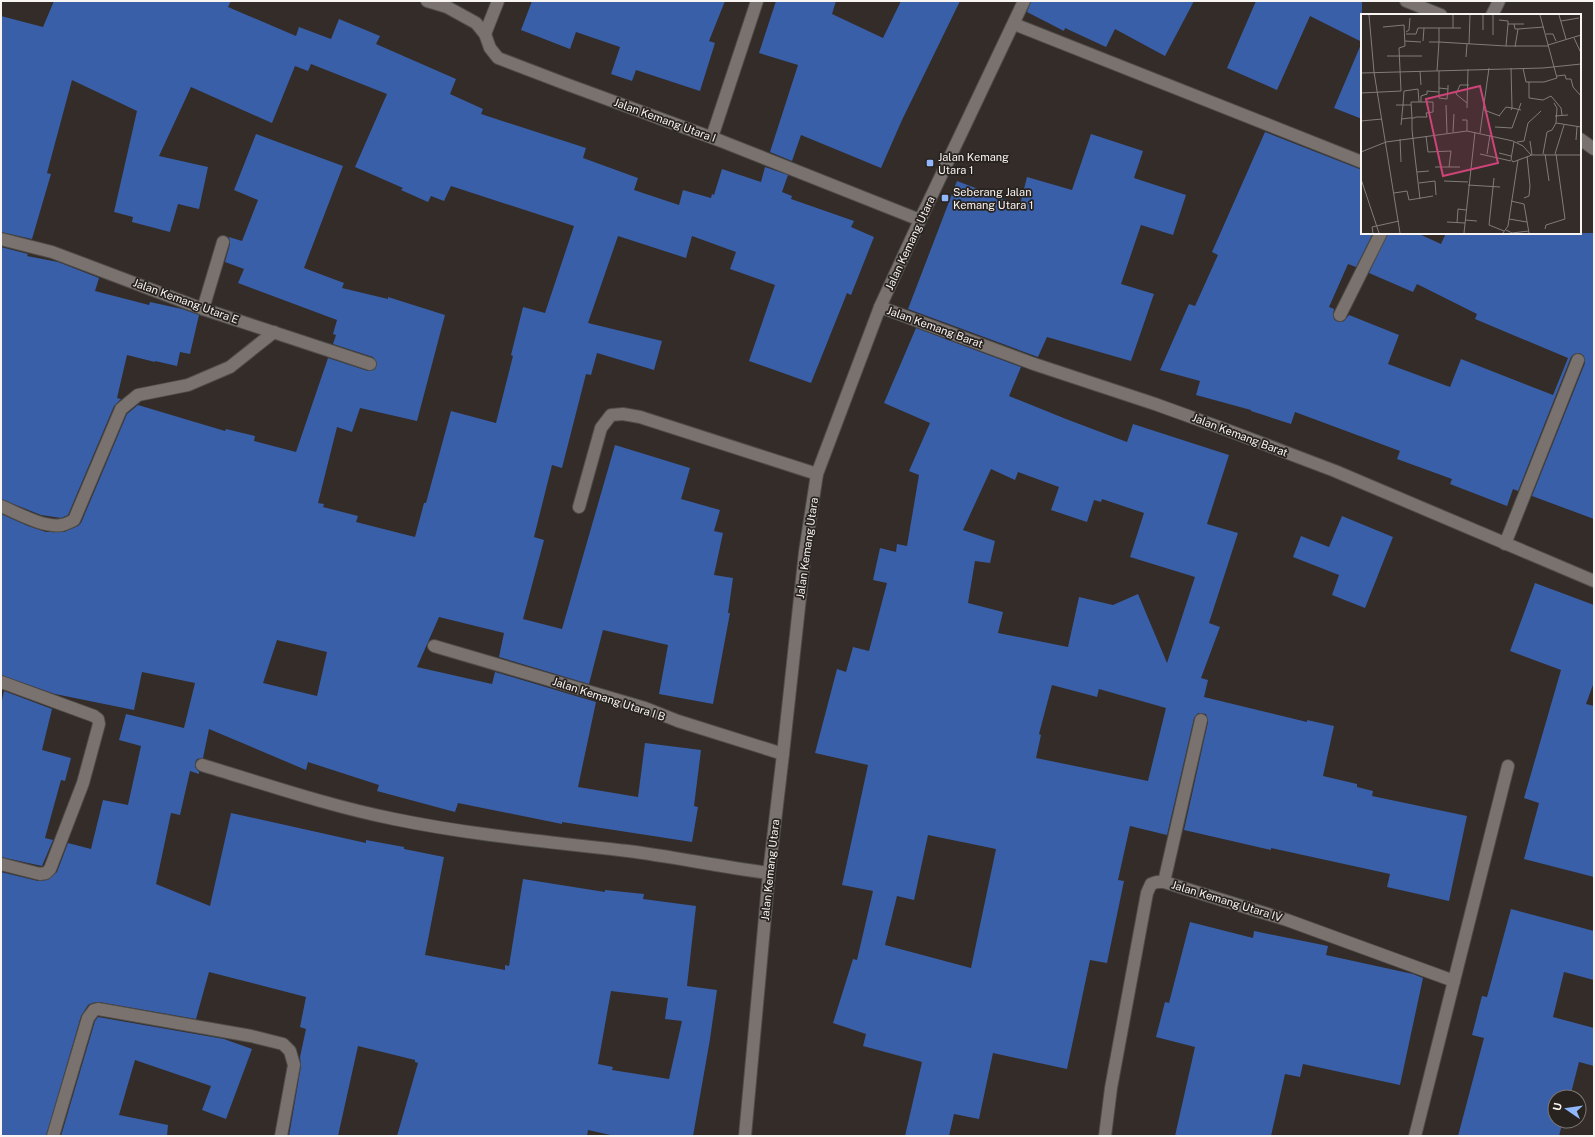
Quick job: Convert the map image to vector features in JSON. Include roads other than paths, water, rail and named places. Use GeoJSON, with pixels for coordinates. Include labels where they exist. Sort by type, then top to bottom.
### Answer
{"type":"FeatureCollection","features":[{"type":"Feature","properties":{"kind":"street","name":"Jalan Kemang Utara I"},"geometry":{"type":"LineString","coordinates":[[427,1],[447,7],[476,23],[485,34],[490,48],[498,58],[712,138],[920,220]]}},
{"type":"Feature","properties":{"kind":"street"},"geometry":{"type":"LineString","coordinates":[[485,34],[498,1]]}},
{"type":"Feature","properties":{"kind":"street"},"geometry":{"type":"LineString","coordinates":[[712,138],[757,1]]}},
{"type":"Feature","properties":{"kind":"street","name":"Jalan Kemang Utara"},"geometry":{"type":"LineString","coordinates":[[745,1136],[768,873],[783,754],[805,552],[817,474],[880,307],[1024,1]]}},
{"type":"Feature","properties":{"kind":"street"},"geometry":{"type":"LineString","coordinates":[[1406,1],[1438,14]]}},
{"type":"Feature","properties":{"kind":"street"},"geometry":{"type":"LineString","coordinates":[[1492,14],[1499,1]]}},
{"type":"Feature","properties":{"kind":"street"},"geometry":{"type":"LineString","coordinates":[[1014,24],[1361,162]]}},
{"type":"Feature","properties":{"kind":"street"},"geometry":{"type":"LineString","coordinates":[[1581,140],[1594,149]]}},
{"type":"Feature","properties":{"kind":"street"},"geometry":{"type":"LineString","coordinates":[[1340,315],[1380,234]]}},
{"type":"Feature","properties":{"kind":"street","name":"Jalan Kemang Utara E"},"geometry":{"type":"LineString","coordinates":[[1,239],[52,252],[203,309],[370,364]]}},
{"type":"Feature","properties":{"kind":"street"},"geometry":{"type":"LineString","coordinates":[[203,309],[224,242]]}},
{"type":"Feature","properties":{"kind":"street","name":"Jalan Kemang Barat"},"geometry":{"type":"LineString","coordinates":[[880,307],[1034,364],[1234,432],[1335,471],[1594,582]]}},
{"type":"Feature","properties":{"kind":"street"},"geometry":{"type":"LineString","coordinates":[[1,506],[31,519],[50,525],[62,525],[74,520],[122,409],[128,402],[138,395],[188,385],[230,367],[274,332]]}},
{"type":"Feature","properties":{"kind":"street"},"geometry":{"type":"LineString","coordinates":[[1505,544],[1578,360]]}},
{"type":"Feature","properties":{"kind":"street"},"geometry":{"type":"LineString","coordinates":[[579,507],[601,428],[611,415],[623,414],[640,417],[817,474]]}},
{"type":"Feature","properties":{"kind":"street","name":"Jalan Kemang Utara I B"},"geometry":{"type":"LineString","coordinates":[[434,646],[645,708],[678,722],[783,754]]}},
{"type":"Feature","properties":{"kind":"street"},"geometry":{"type":"LineString","coordinates":[[1,682],[94,716],[98,719],[99,724],[83,783],[50,869],[46,873],[40,874],[1,864]]}},
{"type":"Feature","properties":{"kind":"street"},"geometry":{"type":"LineString","coordinates":[[1164,882],[1201,720]]}},
{"type":"Feature","properties":{"kind":"street"},"geometry":{"type":"LineString","coordinates":[[202,765],[316,800],[394,819],[469,831],[634,852],[727,868],[768,873]]}},
{"type":"Feature","properties":{"kind":"street"},"geometry":{"type":"LineString","coordinates":[[1415,1136],[1508,766]]}},
{"type":"Feature","properties":{"kind":"street","name":"Jalan Kemang Utara IV"},"geometry":{"type":"LineString","coordinates":[[1105,1136],[1111,1088],[1147,893],[1151,884],[1164,882],[1287,920],[1454,981]]}},
{"type":"Feature","properties":{"kind":"street"},"geometry":{"type":"LineString","coordinates":[[53,1136],[88,1018],[94,1010],[98,1009],[173,1021],[251,1036],[283,1044],[290,1050],[294,1065],[281,1136]]}},
{"type":"Feature","properties":{"kind":"place","name":"Jalan Kemang Utara 1"},"geometry":{"type":"Point","coordinates":[930,163]}},
{"type":"Feature","properties":{"kind":"place","name":"Seberang Jalan Kemang Utara 1"},"geometry":{"type":"Point","coordinates":[945,198]}}]}
